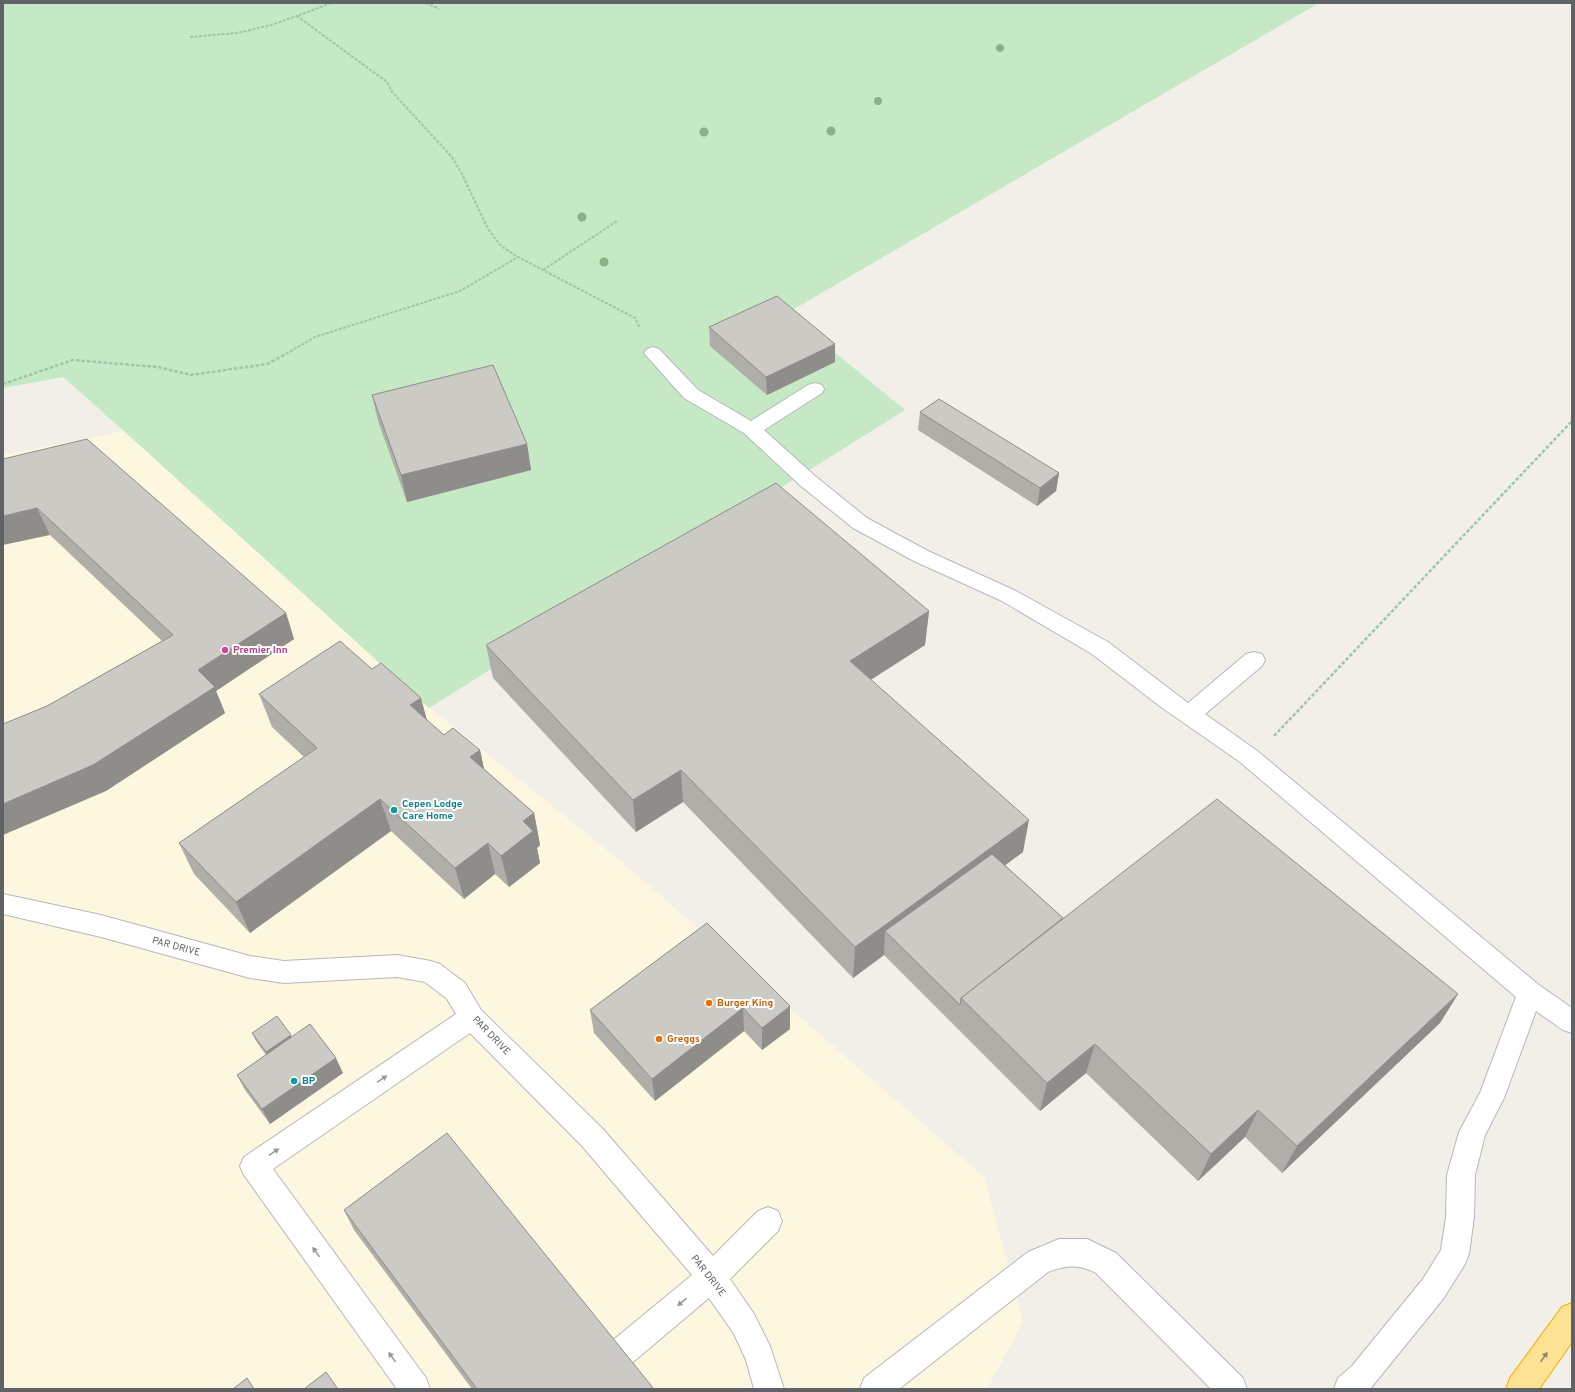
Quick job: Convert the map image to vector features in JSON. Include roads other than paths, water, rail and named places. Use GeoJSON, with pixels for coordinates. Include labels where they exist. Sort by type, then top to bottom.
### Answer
{"type":"FeatureCollection","features":[{"type":"Feature","properties":{"kind":"highway"},"geometry":{"type":"LineString","coordinates":[[1521,1389],[1572,1317]]}},
{"type":"Feature","properties":{"kind":"lane"},"geometry":{"type":"LineString","coordinates":[[653,353],[691,394],[750,429],[808,481],[860,523],[921,556],[1009,596],[1094,645],[1248,756],[1530,993],[1572,1022]]}},
{"type":"Feature","properties":{"kind":"lane"},"geometry":{"type":"LineString","coordinates":[[750,429],[815,389]]}},
{"type":"Feature","properties":{"kind":"lane"},"geometry":{"type":"LineString","coordinates":[[1190,714],[1254,660]]}},
{"type":"Feature","properties":{"kind":"lane","name":"PAR DRIVE"},"geometry":{"type":"LineString","coordinates":[[3,904],[101,926],[250,967],[284,972],[397,966],[431,972],[456,991],[472,1018],[592,1137],[712,1277],[744,1324],[760,1356],[769,1389]]}},
{"type":"Feature","properties":{"kind":"lane"},"geometry":{"type":"LineString","coordinates":[[1349,1389],[1362,1376],[1433,1289],[1455,1254],[1460,1217],[1461,1175],[1472,1132],[1491,1098],[1530,993]]}},
{"type":"Feature","properties":{"kind":"lane"},"geometry":{"type":"LineString","coordinates":[[415,1389],[254,1166],[472,1018]]}},
{"type":"Feature","properties":{"kind":"lane"},"geometry":{"type":"LineString","coordinates":[[578,1389],[712,1277],[768,1221]]}},
{"type":"Feature","properties":{"kind":"lane"},"geometry":{"type":"LineString","coordinates":[[875,1389],[1038,1262],[1059,1253],[1087,1253],[1106,1263],[1232,1389]]}},
{"type":"Feature","properties":{"kind":"place","name":"Premier Inn"},"geometry":{"type":"Point","coordinates":[225,650]}},
{"type":"Feature","properties":{"kind":"place","name":"Cepen Lodge Care Home"},"geometry":{"type":"Point","coordinates":[394,810]}},
{"type":"Feature","properties":{"kind":"place","name":"Burger King"},"geometry":{"type":"Point","coordinates":[709,1003]}},
{"type":"Feature","properties":{"kind":"place","name":"Greggs"},"geometry":{"type":"Point","coordinates":[659,1039]}},
{"type":"Feature","properties":{"kind":"place","name":"BP"},"geometry":{"type":"Point","coordinates":[294,1081]}}]}
